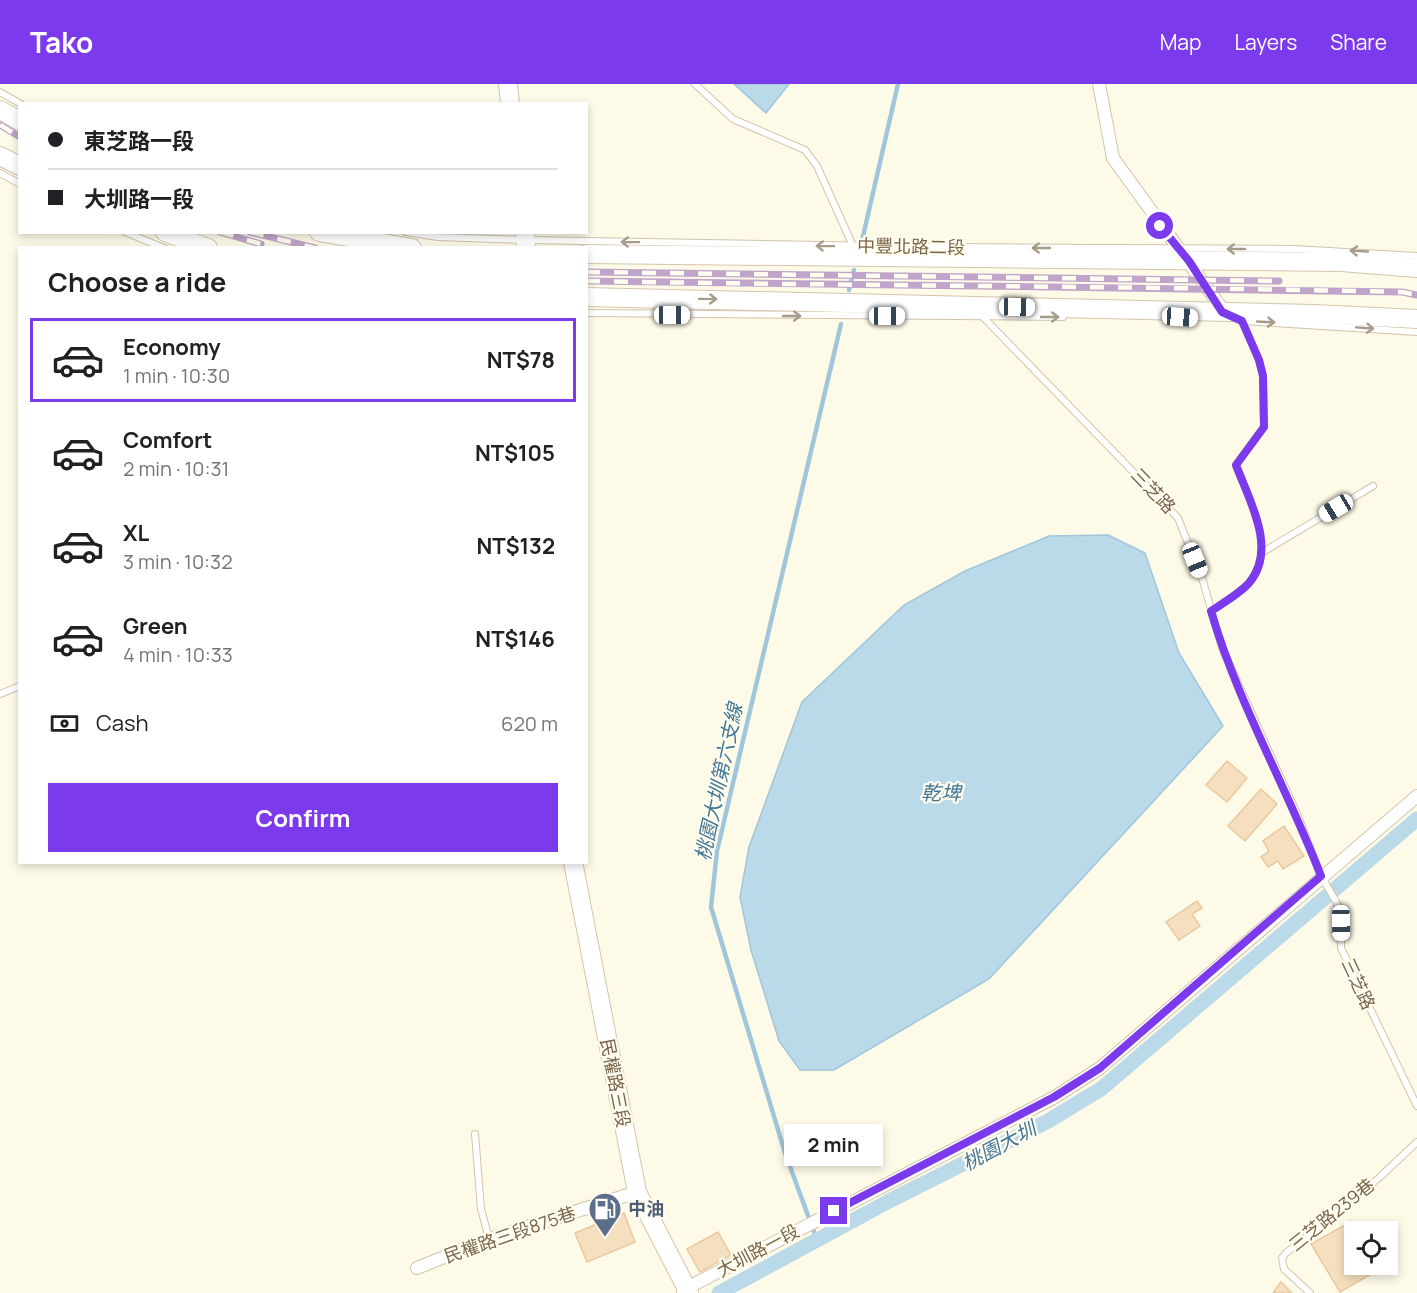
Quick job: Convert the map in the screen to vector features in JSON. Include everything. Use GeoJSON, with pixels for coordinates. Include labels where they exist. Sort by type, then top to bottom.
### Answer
{"type":"FeatureCollection","features":[{"type":"Feature","properties":{"kind":"main road"},"geometry":{"type":"LineString","coordinates":[[508,84],[510,102]]}},
{"type":"Feature","properties":{"kind":"main road"},"geometry":{"type":"LineString","coordinates":[[0,110],[18,120]]}},
{"type":"Feature","properties":{"kind":"main road"},"geometry":{"type":"LineString","coordinates":[[0,156],[18,165]]}},
{"type":"Feature","properties":{"kind":"main road"},"geometry":{"type":"LineString","coordinates":[[170,234],[203,246]]}},
{"type":"Feature","properties":{"kind":"main road"},"geometry":{"type":"LineString","coordinates":[[331,234],[400,246]]}},
{"type":"Feature","properties":{"kind":"main road","name":"中豐北路二段"},"geometry":{"type":"LineString","coordinates":[[588,254],[1184,254],[1417,268]]}},
{"type":"Feature","properties":{"kind":"main road"},"geometry":{"type":"LineString","coordinates":[[588,297],[1222,312],[1417,320]]}},
{"type":"Feature","properties":{"kind":"main road","name":"民權路三段"},"geometry":{"type":"LineString","coordinates":[[573,864],[637,1192],[686,1291]]}},
{"type":"Feature","properties":{"kind":"street"},"geometry":{"type":"LineString","coordinates":[[1099,84],[1113,158],[1184,254],[1222,312],[1242,321]]}},
{"type":"Feature","properties":{"kind":"street","name":"大圳路一段"},"geometry":{"type":"LineString","coordinates":[[686,1291],[1054,1097],[1100,1068],[1324,880],[1417,796]]}},
{"type":"Feature","properties":{"kind":"street","name":"民權路三段875巷"},"geometry":{"type":"LineString","coordinates":[[417,1268],[489,1239],[637,1192]]}},
{"type":"Feature","properties":{"kind":"lane"},"geometry":{"type":"LineString","coordinates":[[695,84],[733,119],[805,150],[817,166],[854,246]]}},
{"type":"Feature","properties":{"kind":"lane"},"geometry":{"type":"LineString","coordinates":[[0,92],[18,102]]}},
{"type":"Feature","properties":{"kind":"lane"},"geometry":{"type":"LineString","coordinates":[[0,173],[18,183]]}},
{"type":"Feature","properties":{"kind":"lane"},"geometry":{"type":"LineString","coordinates":[[130,234],[159,246]]}},
{"type":"Feature","properties":{"kind":"lane","name":"中豐北路二段"},"geometry":{"type":"LineString","coordinates":[[419,234],[438,237],[526,240],[1184,254],[1359,251],[1417,256]]}},
{"type":"Feature","properties":{"kind":"lane"},"geometry":{"type":"LineString","coordinates":[[588,313],[1180,317],[1417,332]]}},
{"type":"Feature","properties":{"kind":"lane","name":"三芝路"},"geometry":{"type":"LineString","coordinates":[[982,317],[1178,518],[1203,581],[1222,648],[1298,816],[1324,880],[1336,901],[1341,923],[1341,948],[1417,1106]]}},
{"type":"Feature","properties":{"kind":"lane"},"geometry":{"type":"LineString","coordinates":[[1211,611],[1249,583],[1263,552],[1259,528],[1236,465],[1264,427],[1263,376],[1259,360],[1242,321]]}},
{"type":"Feature","properties":{"kind":"lane"},"geometry":{"type":"LineString","coordinates":[[1263,552],[1373,486]]}},
{"type":"Feature","properties":{"kind":"lane"},"geometry":{"type":"LineString","coordinates":[[0,694],[18,687]]}},
{"type":"Feature","properties":{"kind":"lane"},"geometry":{"type":"LineString","coordinates":[[475,1134],[481,1209],[489,1239]]}},
{"type":"Feature","properties":{"kind":"lane","name":"三芝路239巷"},"geometry":{"type":"LineString","coordinates":[[1310,1293],[1284,1269],[1282,1258],[1286,1252],[1380,1177],[1417,1142]]}},
{"type":"Feature","properties":{"kind":"water"},"geometry":{"type":"Polygon","coordinates":[[[734,84],[789,84],[766,113],[734,84]]]}},
{"type":"Feature","properties":{"kind":"water","name":"乾埤"},"geometry":{"type":"Polygon","coordinates":[[[1108,535],[1145,553],[1179,653],[1223,726],[989,979],[834,1070],[800,1070],[779,1041],[751,950],[740,897],[749,847],[802,702],[904,605],[965,571],[1049,536],[1108,535]]]}},
{"type":"Feature","properties":{"kind":"building"},"geometry":{"type":"Polygon","coordinates":[[[1227,761],[1247,778],[1227,802],[1206,785],[1227,761]]]}},
{"type":"Feature","properties":{"kind":"building"},"geometry":{"type":"Polygon","coordinates":[[[1261,789],[1277,804],[1245,841],[1228,826],[1261,789]]]}},
{"type":"Feature","properties":{"kind":"building"},"geometry":{"type":"Polygon","coordinates":[[[1284,826],[1304,856],[1283,869],[1278,861],[1268,867],[1261,857],[1269,851],[1263,841],[1284,826]]]}},
{"type":"Feature","properties":{"kind":"building"},"geometry":{"type":"Polygon","coordinates":[[[1197,901],[1202,908],[1192,914],[1200,926],[1179,940],[1166,922],[1197,901]]]}},
{"type":"Feature","properties":{"kind":"building","name":"中油"},"geometry":{"type":"Polygon","coordinates":[[[624,1213],[635,1242],[587,1262],[575,1233],[624,1213]]]}},
{"type":"Feature","properties":{"kind":"building"},"geometry":{"type":"Polygon","coordinates":[[[1344,1225],[1344,1275],[1370,1275],[1340,1292],[1311,1244],[1344,1225]]]}},
{"type":"Feature","properties":{"kind":"building"},"geometry":{"type":"Polygon","coordinates":[[[718,1232],[731,1255],[700,1272],[687,1249],[718,1232]]]}},
{"type":"Feature","properties":{"kind":"building"},"geometry":{"type":"Polygon","coordinates":[[[1281,1282],[1292,1293],[1273,1293],[1281,1282]]]}},
{"type":"Feature","properties":{"kind":"waterway","name":"桃園大圳第六支線"},"geometry":{"type":"LineString","coordinates":[[861,245],[898,84]]}},
{"type":"Feature","properties":{"kind":"waterway","name":"桃園大圳第六支線"},"geometry":{"type":"LineString","coordinates":[[849,290],[854,270]]}},
{"type":"Feature","properties":{"kind":"waterway","name":"桃園大圳第六支線"},"geometry":{"type":"LineString","coordinates":[[817,1240],[785,1153],[711,907],[717,851],[841,324]]}},
{"type":"Feature","properties":{"kind":"waterway","name":"桃園大圳"},"geometry":{"type":"LineString","coordinates":[[719,1293],[891,1200],[1048,1121],[1101,1089],[1417,819]]}},
{"type":"Feature","properties":{"kind":"railway"},"geometry":{"type":"LineString","coordinates":[[0,125],[18,136]]}},
{"type":"Feature","properties":{"kind":"railway"},"geometry":{"type":"LineString","coordinates":[[227,234],[261,244]]}},
{"type":"Feature","properties":{"kind":"railway"},"geometry":{"type":"LineString","coordinates":[[258,234],[307,246]]}},
{"type":"Feature","properties":{"kind":"railway"},"geometry":{"type":"LineString","coordinates":[[588,272],[1279,281]]}},
{"type":"Feature","properties":{"kind":"railway"},"geometry":{"type":"LineString","coordinates":[[588,281],[1300,290],[1402,292],[1417,295]]}},
{"type":"Feature","properties":{"kind":"place","name":"中油"},"geometry":{"type":"Point","coordinates":[605,1238]}},
{"type":"Feature","properties":{"kind":"route"},"geometry":{"type":"LineString","coordinates":[[834,1211],[1054,1097],[1100,1068],[1321,876],[1298,816],[1222,648],[1211,611],[1249,583],[1263,552],[1259,528],[1236,465],[1264,427],[1263,376],[1259,360],[1253,351],[1242,321],[1222,312],[1189,261],[1160,226]]}}]}
